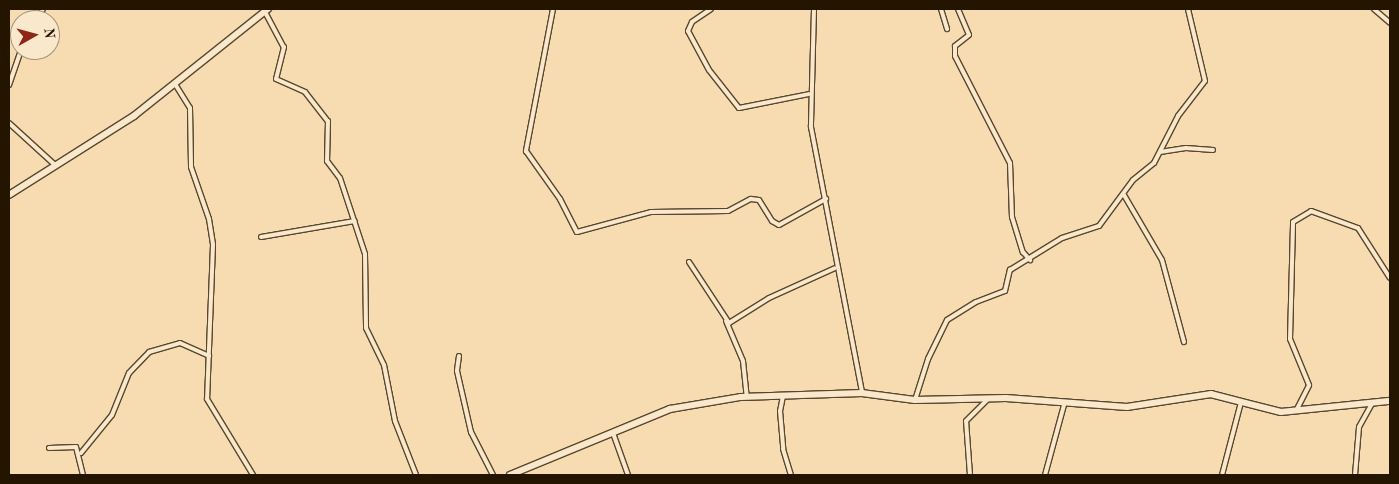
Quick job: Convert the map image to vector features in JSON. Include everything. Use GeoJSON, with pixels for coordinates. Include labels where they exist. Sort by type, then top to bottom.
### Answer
{"type":"FeatureCollection","features":[{"type":"Feature","properties":{"kind":"street"},"geometry":{"type":"LineString","coordinates":[[553,9],[526,151],[560,199],[577,232],[650,212],[728,211],[751,199],[759,200],[772,221],[779,224],[826,199]]}},
{"type":"Feature","properties":{"kind":"street"},"geometry":{"type":"LineString","coordinates":[[711,9],[692,22],[688,31],[709,70],[739,108],[810,94]]}},
{"type":"Feature","properties":{"kind":"street"},"geometry":{"type":"LineString","coordinates":[[814,9],[810,94],[811,127],[826,199],[835,268],[862,393]]}},
{"type":"Feature","properties":{"kind":"street"},"geometry":{"type":"LineString","coordinates":[[941,9],[947,28]]}},
{"type":"Feature","properties":{"kind":"street"},"geometry":{"type":"LineString","coordinates":[[958,9],[969,35],[956,46],[955,56],[1010,163],[1014,227],[1023,252],[1030,260]]}},
{"type":"Feature","properties":{"kind":"street"},"geometry":{"type":"LineString","coordinates":[[915,400],[928,359],[947,320],[976,302],[1005,291],[1010,270],[1030,260],[1062,238],[1099,226],[1160,152],[1178,116],[1205,81],[1188,9]]}},
{"type":"Feature","properties":{"kind":"street"},"geometry":{"type":"LineString","coordinates":[[1374,9],[1390,24]]}},
{"type":"Feature","properties":{"kind":"street"},"geometry":{"type":"LineString","coordinates":[[9,195],[55,165],[110,133],[175,84],[266,10],[284,47],[276,79],[305,92],[322,109],[330,128],[327,162],[340,178],[355,220],[367,266],[366,328],[384,365],[395,422],[416,475]]}},
{"type":"Feature","properties":{"kind":"street"},"geometry":{"type":"LineString","coordinates":[[9,84],[17,60]]}},
{"type":"Feature","properties":{"kind":"street"},"geometry":{"type":"LineString","coordinates":[[175,84],[190,108],[191,168],[209,219],[213,245],[208,356],[208,405],[253,475]]}},
{"type":"Feature","properties":{"kind":"street"},"geometry":{"type":"LineString","coordinates":[[9,123],[55,165]]}},
{"type":"Feature","properties":{"kind":"street"},"geometry":{"type":"LineString","coordinates":[[1160,152],[1186,148],[1213,150]]}},
{"type":"Feature","properties":{"kind":"street"},"geometry":{"type":"LineString","coordinates":[[1124,195],[1162,260],[1184,342]]}},
{"type":"Feature","properties":{"kind":"street"},"geometry":{"type":"LineString","coordinates":[[1296,411],[1309,384],[1290,339],[1293,222],[1311,211],[1358,228],[1390,278]]}},
{"type":"Feature","properties":{"kind":"street"},"geometry":{"type":"LineString","coordinates":[[261,236],[355,220]]}},
{"type":"Feature","properties":{"kind":"street"},"geometry":{"type":"LineString","coordinates":[[689,262],[726,321],[743,361],[747,396]]}},
{"type":"Feature","properties":{"kind":"street"},"geometry":{"type":"LineString","coordinates":[[726,321],[734,322],[769,298],[835,268]]}},
{"type":"Feature","properties":{"kind":"street"},"geometry":{"type":"LineString","coordinates":[[81,453],[112,415],[129,373],[149,352],[180,343],[208,356]]}},
{"type":"Feature","properties":{"kind":"street"},"geometry":{"type":"LineString","coordinates":[[459,356],[457,371],[471,432],[493,475]]}},
{"type":"Feature","properties":{"kind":"street"},"geometry":{"type":"LineString","coordinates":[[510,475],[686,404],[747,396],[862,393],[915,400],[988,398],[1064,405],[1127,407],[1211,394],[1267,410],[1296,411],[1390,401]]}},
{"type":"Feature","properties":{"kind":"street"},"geometry":{"type":"LineString","coordinates":[[783,396],[780,411],[783,449],[792,475]]}},
{"type":"Feature","properties":{"kind":"street"},"geometry":{"type":"LineString","coordinates":[[970,475],[966,421],[988,398]]}},
{"type":"Feature","properties":{"kind":"street"},"geometry":{"type":"LineString","coordinates":[[1222,475],[1241,402]]}},
{"type":"Feature","properties":{"kind":"street"},"geometry":{"type":"LineString","coordinates":[[1355,475],[1359,427],[1372,404]]}},
{"type":"Feature","properties":{"kind":"street"},"geometry":{"type":"LineString","coordinates":[[1044,475],[1064,405]]}},
{"type":"Feature","properties":{"kind":"street"},"geometry":{"type":"LineString","coordinates":[[613,433],[628,475]]}},
{"type":"Feature","properties":{"kind":"street"},"geometry":{"type":"LineString","coordinates":[[48,448],[72,445],[81,453],[84,475]]}}]}
